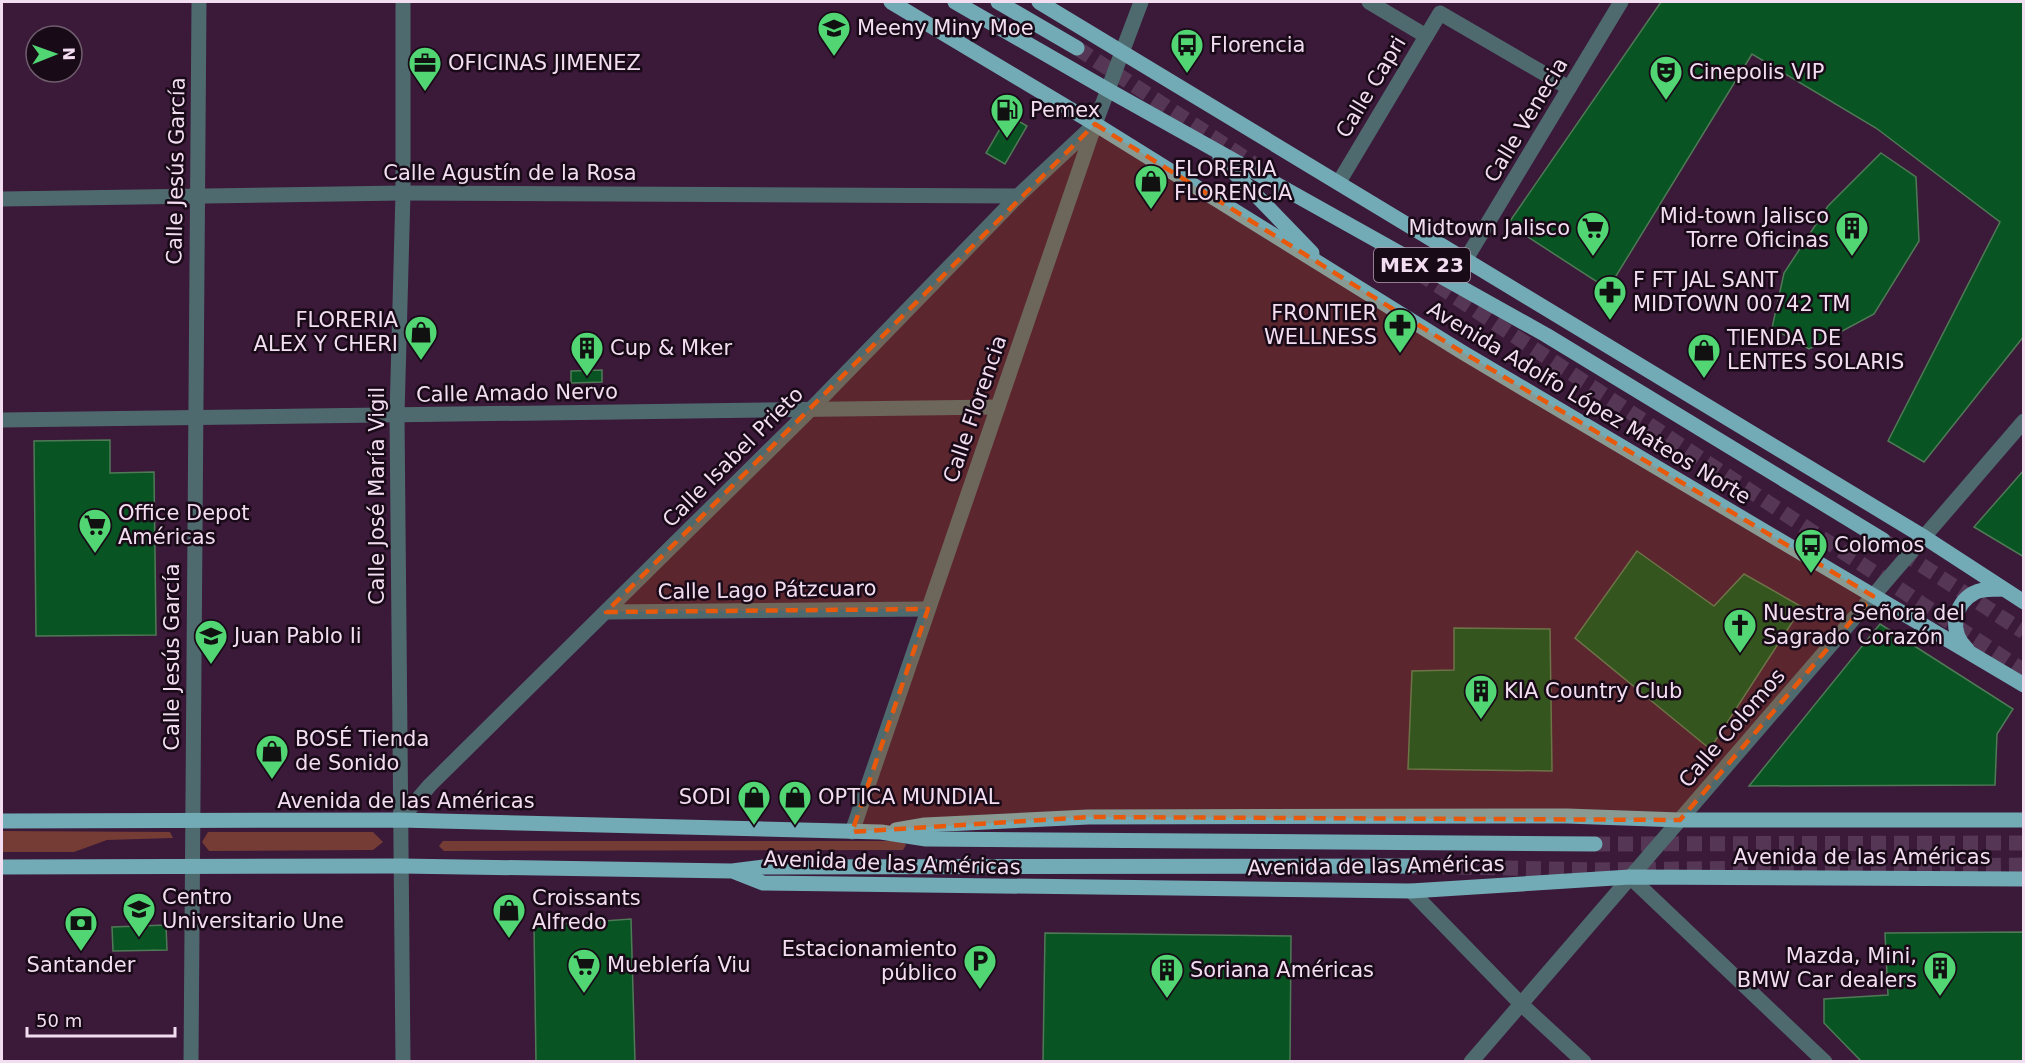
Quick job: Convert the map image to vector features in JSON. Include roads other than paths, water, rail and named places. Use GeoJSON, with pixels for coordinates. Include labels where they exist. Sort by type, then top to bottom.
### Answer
{"type":"FeatureCollection","features":[{"type":"Feature","properties":{"kind":"main road","name":"Avenida Adolfo López Mateos Norte"},"geometry":{"type":"LineString","coordinates":[[891,2],[1095,124],[1330,271],[2024,685]]}},
{"type":"Feature","properties":{"kind":"main road","name":"Avenida Adolfo López Mateos Norte"},"geometry":{"type":"LineString","coordinates":[[955,2],[1546,335],[1883,540]]}},
{"type":"Feature","properties":{"kind":"main road"},"geometry":{"type":"LineString","coordinates":[[998,2],[1077,48]]}},
{"type":"Feature","properties":{"kind":"main road"},"geometry":{"type":"LineString","coordinates":[[1039,2],[1924,537],[2002,590],[2024,602]]}},
{"type":"Feature","properties":{"kind":"main road"},"geometry":{"type":"LineString","coordinates":[[1208,146],[1330,271]]}},
{"type":"Feature","properties":{"kind":"main road"},"geometry":{"type":"LineString","coordinates":[[1970,652],[1959,639],[1955,621],[1957,612],[1968,597],[1976,592],[2002,590]]}},
{"type":"Feature","properties":{"kind":"main road","name":"Avenida de las Américas"},"geometry":{"type":"LineString","coordinates":[[881,832],[925,825],[1088,817],[1567,816],[1680,820],[2024,820]]}},
{"type":"Feature","properties":{"kind":"main road","name":"Avenida de las Américas"},"geometry":{"type":"LineString","coordinates":[[2,821],[400,820],[881,832],[926,839],[1595,844]]}},
{"type":"Feature","properties":{"kind":"main road","name":"Avenida de las Américas"},"geometry":{"type":"LineString","coordinates":[[2,867],[401,866],[732,871],[764,867],[1411,866]]}},
{"type":"Feature","properties":{"kind":"main road","name":"Avenida de las Américas"},"geometry":{"type":"LineString","coordinates":[[732,871],[763,883],[1411,891],[1630,877],[2024,879]]}},
{"type":"Feature","properties":{"kind":"street","name":"Calle Jesús García"},"geometry":{"type":"LineString","coordinates":[[191,1062],[199,2]]}},
{"type":"Feature","properties":{"kind":"street","name":"Calle José María Vigil"},"geometry":{"type":"LineString","coordinates":[[403,2],[403,193],[397,416],[403,1062]]}},
{"type":"Feature","properties":{"kind":"street","name":"Calle Florencia"},"geometry":{"type":"LineString","coordinates":[[852,832],[1095,124],[1141,2]]}},
{"type":"Feature","properties":{"kind":"street"},"geometry":{"type":"LineString","coordinates":[[1369,2],[1426,36]]}},
{"type":"Feature","properties":{"kind":"street","name":"Calle Venecia"},"geometry":{"type":"LineString","coordinates":[[1466,259],[1621,2]]}},
{"type":"Feature","properties":{"kind":"street","name":"Calle Capri"},"geometry":{"type":"LineString","coordinates":[[1339,182],[1440,13],[1569,88]]}},
{"type":"Feature","properties":{"kind":"street","name":"Calle Isabel Prieto"},"geometry":{"type":"LineString","coordinates":[[400,820],[430,785],[810,410],[1018,196],[1095,124]]}},
{"type":"Feature","properties":{"kind":"street","name":"Calle Agustín de la Rosa"},"geometry":{"type":"LineString","coordinates":[[2,199],[197,194],[403,193],[1018,196]]}},
{"type":"Feature","properties":{"kind":"street","name":"Calle Amado Nervo"},"geometry":{"type":"LineString","coordinates":[[2,420],[998,407]]}},
{"type":"Feature","properties":{"kind":"street","name":"Calle Colomos"},"geometry":{"type":"LineString","coordinates":[[1471,1062],[2024,422]]}},
{"type":"Feature","properties":{"kind":"street","name":"Calle Lago Pátzcuaro"},"geometry":{"type":"LineString","coordinates":[[606,612],[928,609]]}},
{"type":"Feature","properties":{"kind":"street"},"geometry":{"type":"LineString","coordinates":[[1630,877],[1825,1062]]}},
{"type":"Feature","properties":{"kind":"street"},"geometry":{"type":"LineString","coordinates":[[1411,891],[1521,1004],[1584,1062]]}},
{"type":"Feature","properties":{"kind":"tunnel"},"geometry":{"type":"LineString","coordinates":[[1077,48],[1257,166]]}},
{"type":"Feature","properties":{"kind":"tunnel"},"geometry":{"type":"LineString","coordinates":[[1399,260],[2024,671]]}},
{"type":"Feature","properties":{"kind":"tunnel"},"geometry":{"type":"LineString","coordinates":[[1883,540],[2024,632]]}},
{"type":"Feature","properties":{"kind":"tunnel"},"geometry":{"type":"LineString","coordinates":[[1595,844],[2024,843]]}},
{"type":"Feature","properties":{"kind":"tunnel"},"geometry":{"type":"LineString","coordinates":[[1411,866],[1595,870],[2024,865]]}},
{"type":"Feature","properties":{"kind":"place","name":"Meeny Miny Moe"},"geometry":{"type":"Point","coordinates":[834,57]}},
{"type":"Feature","properties":{"kind":"place","name":"Florencia"},"geometry":{"type":"Point","coordinates":[1187,74]}},
{"type":"Feature","properties":{"kind":"place","name":"OFICINAS JIMENEZ"},"geometry":{"type":"Point","coordinates":[425,92]}},
{"type":"Feature","properties":{"kind":"place","name":"Cinepolis VIP"},"geometry":{"type":"Point","coordinates":[1666,101]}},
{"type":"Feature","properties":{"kind":"place","name":"Pemex"},"geometry":{"type":"Point","coordinates":[1007,139]}},
{"type":"Feature","properties":{"kind":"place","name":"FLORERIA FLORENCIA"},"geometry":{"type":"Point","coordinates":[1151,210]}},
{"type":"Feature","properties":{"kind":"place","name":"Midtown Jalisco"},"geometry":{"type":"Point","coordinates":[1593,257]}},
{"type":"Feature","properties":{"kind":"place","name":"Mid-town Jalisco Torre Oficinas"},"geometry":{"type":"Point","coordinates":[1852,257]}},
{"type":"Feature","properties":{"kind":"place","name":"F FT JAL SANT MIDTOWN 00742 TM"},"geometry":{"type":"Point","coordinates":[1610,321]}},
{"type":"Feature","properties":{"kind":"place","name":"FRONTIER WELLNESS"},"geometry":{"type":"Point","coordinates":[1400,354]}},
{"type":"Feature","properties":{"kind":"place","name":"FLORERIA ALEX Y CHERI"},"geometry":{"type":"Point","coordinates":[421,361]}},
{"type":"Feature","properties":{"kind":"place","name":"Cup & Mker"},"geometry":{"type":"Point","coordinates":[587,377]}},
{"type":"Feature","properties":{"kind":"place","name":"TIENDA DE LENTES SOLARIS"},"geometry":{"type":"Point","coordinates":[1704,379]}},
{"type":"Feature","properties":{"kind":"place","name":"Office Depot Américas"},"geometry":{"type":"Point","coordinates":[95,554]}},
{"type":"Feature","properties":{"kind":"place","name":"Colomos"},"geometry":{"type":"Point","coordinates":[1811,574]}},
{"type":"Feature","properties":{"kind":"place","name":"Nuestra Señora del Sagrado Corazón"},"geometry":{"type":"Point","coordinates":[1740,654]}},
{"type":"Feature","properties":{"kind":"place","name":"Juan Pablo Ii"},"geometry":{"type":"Point","coordinates":[211,665]}},
{"type":"Feature","properties":{"kind":"place","name":"KIA Country Club"},"geometry":{"type":"Point","coordinates":[1481,720]}},
{"type":"Feature","properties":{"kind":"place","name":"BOSÉ Tienda de Sonido"},"geometry":{"type":"Point","coordinates":[272,780]}},
{"type":"Feature","properties":{"kind":"place","name":"SODI"},"geometry":{"type":"Point","coordinates":[754,826]}},
{"type":"Feature","properties":{"kind":"place","name":"OPTICA MUNDIAL"},"geometry":{"type":"Point","coordinates":[795,826]}},
{"type":"Feature","properties":{"kind":"place","name":"Centro Universitario Une"},"geometry":{"type":"Point","coordinates":[139,938]}},
{"type":"Feature","properties":{"kind":"place","name":"Croissants Alfredo"},"geometry":{"type":"Point","coordinates":[509,939]}},
{"type":"Feature","properties":{"kind":"place","name":"Santander"},"geometry":{"type":"Point","coordinates":[81,952]}},
{"type":"Feature","properties":{"kind":"place","name":"Estacionamiento público"},"geometry":{"type":"Point","coordinates":[980,990]}},
{"type":"Feature","properties":{"kind":"place","name":"Mueblería Viu"},"geometry":{"type":"Point","coordinates":[584,994]}},
{"type":"Feature","properties":{"kind":"place","name":"Mazda, Mini, BMW Car dealers"},"geometry":{"type":"Point","coordinates":[1940,997]}},
{"type":"Feature","properties":{"kind":"place","name":"Soriana Américas"},"geometry":{"type":"Point","coordinates":[1167,999]}}]}
